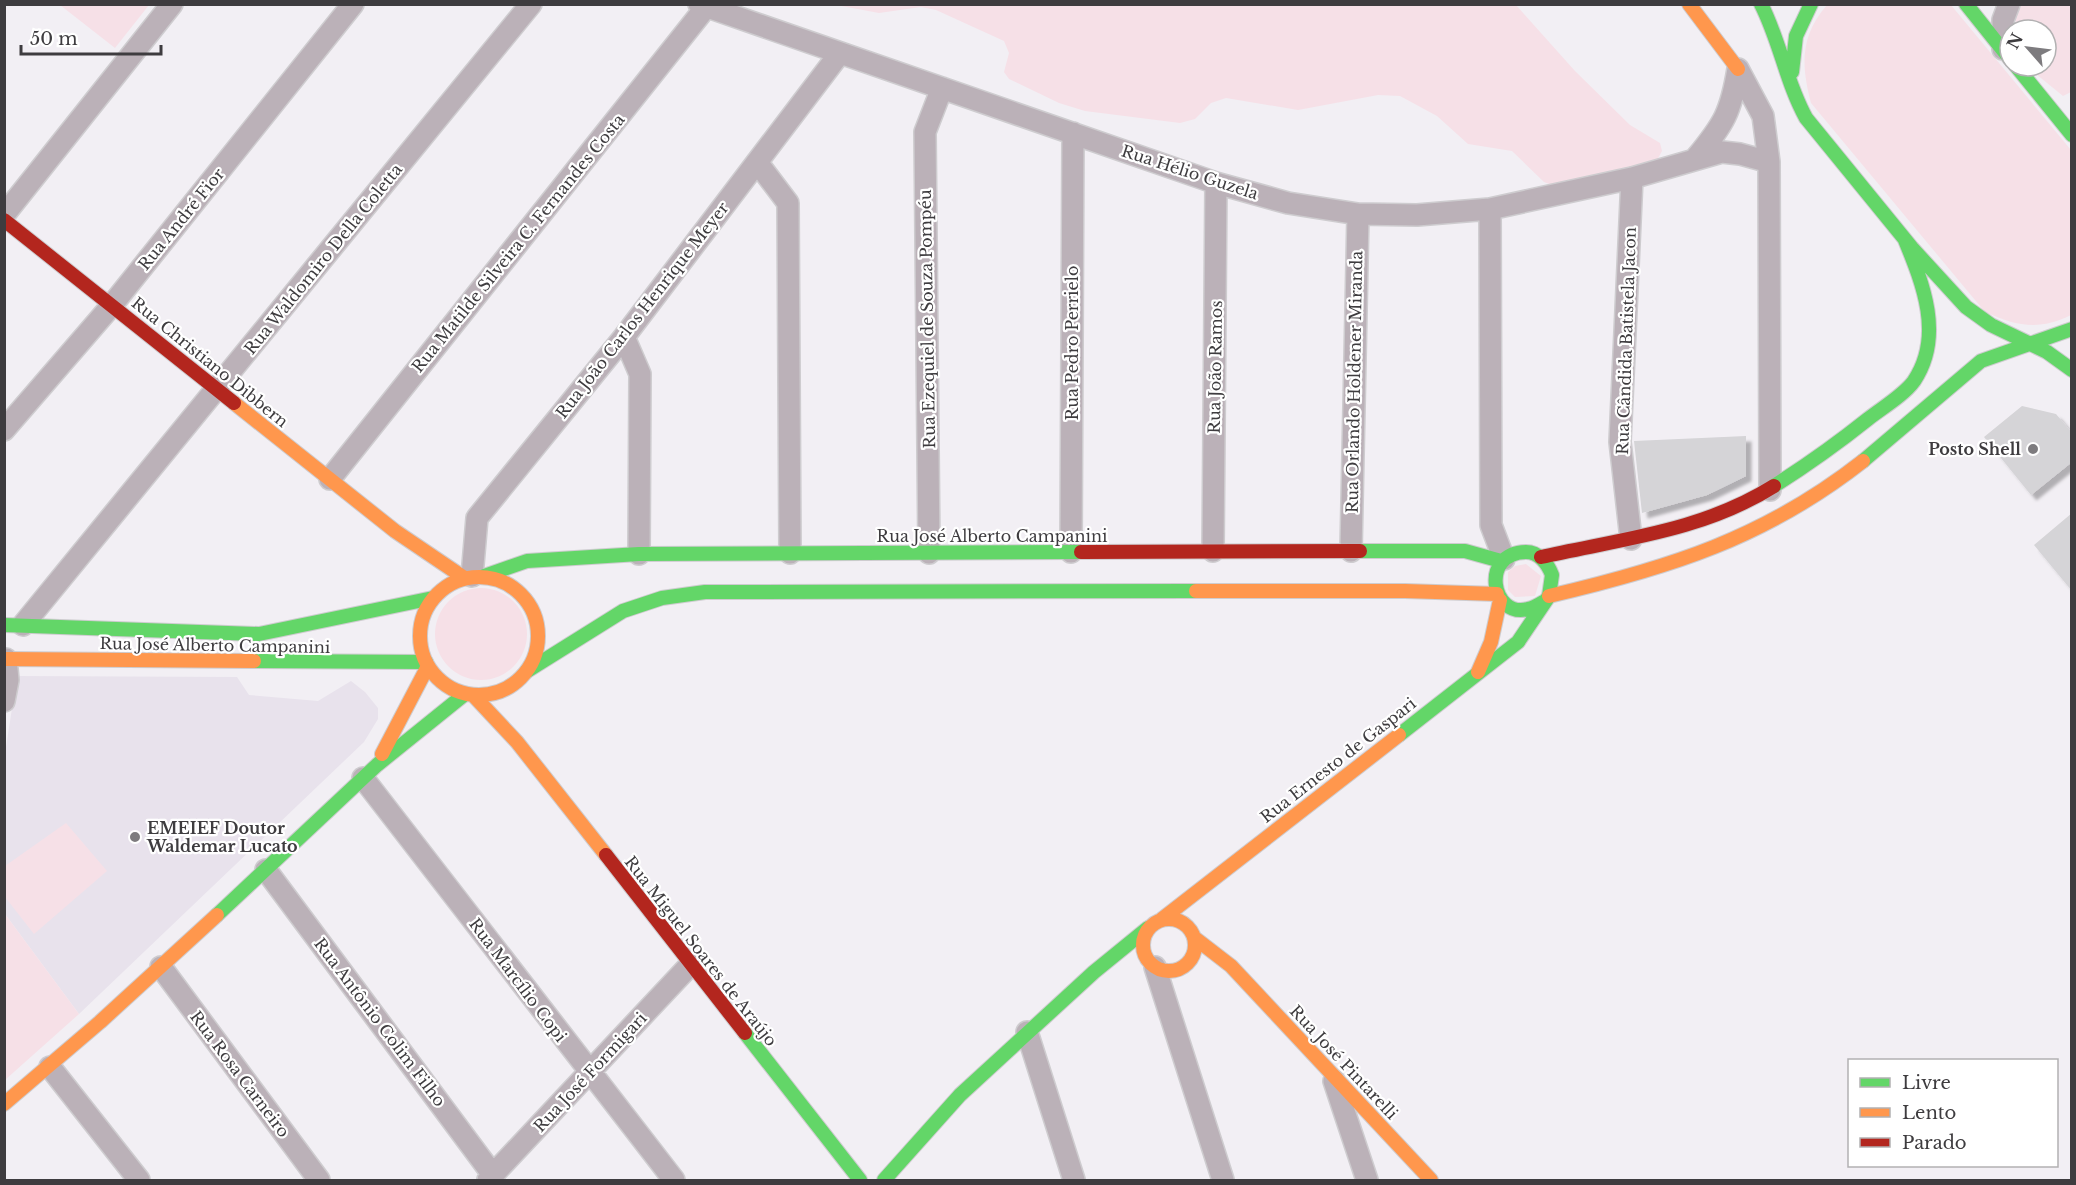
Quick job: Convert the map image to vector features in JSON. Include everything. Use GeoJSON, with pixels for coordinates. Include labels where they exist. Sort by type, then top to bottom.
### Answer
{"type":"FeatureCollection","features":[{"type":"Feature","properties":{"kind":"street"},"geometry":{"type":"LineString","coordinates":[[4,217],[172,4]]}},
{"type":"Feature","properties":{"kind":"street","name":"Rua André Fior"},"geometry":{"type":"LineString","coordinates":[[4,430],[112,305],[352,4]]}},
{"type":"Feature","properties":{"kind":"street","name":"Rua Waldomiro Della Coletta"},"geometry":{"type":"LineString","coordinates":[[14,625],[217,389],[531,4]]}},
{"type":"Feature","properties":{"kind":"street"},"geometry":{"type":"LineString","coordinates":[[1689,4],[1738,69],[1763,116],[1769,162],[1770,490]]}},
{"type":"Feature","properties":{"kind":"street"},"geometry":{"type":"LineString","coordinates":[[1761,4],[1778,41],[1799,106],[1813,129],[1905,240],[1967,308],[2007,335],[2029,342],[2060,359],[2072,370]]}},
{"type":"Feature","properties":{"kind":"street"},"geometry":{"type":"LineString","coordinates":[[1792,86],[1795,40],[1803,16],[1811,4]]}},
{"type":"Feature","properties":{"kind":"street"},"geometry":{"type":"LineString","coordinates":[[1966,4],[1998,44]]}},
{"type":"Feature","properties":{"kind":"street","name":"Rua Hélio Guzela"},"geometry":{"type":"LineString","coordinates":[[703,6],[1216,183],[1288,203],[1358,214],[1417,215],[1490,209],[1632,178],[1722,152],[1769,162]]}},
{"type":"Feature","properties":{"kind":"street","name":"Rua Matilde Silveira C. Fernandes Costa"},"geometry":{"type":"LineString","coordinates":[[330,479],[703,6]]}},
{"type":"Feature","properties":{"kind":"street","name":"Rua João Carlos Henrique Meyer"},"geometry":{"type":"LineString","coordinates":[[473,576],[477,518],[624,337],[840,53]]}},
{"type":"Feature","properties":{"kind":"street"},"geometry":{"type":"LineString","coordinates":[[1695,158],[1721,127],[1732,103],[1738,69]]}},
{"type":"Feature","properties":{"kind":"street"},"geometry":{"type":"LineString","coordinates":[[2025,78],[2072,135]]}},
{"type":"Feature","properties":{"kind":"street","name":"Rua Ezequiel de Souza Pompéu"},"geometry":{"type":"LineString","coordinates":[[929,553],[925,132],[942,88]]}},
{"type":"Feature","properties":{"kind":"street"},"geometry":{"type":"LineString","coordinates":[[2048,107],[2072,109]]}},
{"type":"Feature","properties":{"kind":"street","name":"Rua Pedro Perrielo"},"geometry":{"type":"LineString","coordinates":[[1071,552],[1073,133]]}},
{"type":"Feature","properties":{"kind":"street"},"geometry":{"type":"LineString","coordinates":[[757,162],[788,203],[790,553]]}},
{"type":"Feature","properties":{"kind":"street","name":"Rua Cândida Batistela Jacon"},"geometry":{"type":"LineString","coordinates":[[1631,539],[1620,442],[1632,178]]}},
{"type":"Feature","properties":{"kind":"street","name":"Rua João Ramos"},"geometry":{"type":"LineString","coordinates":[[1213,551],[1216,183]]}},
{"type":"Feature","properties":{"kind":"street"},"geometry":{"type":"LineString","coordinates":[[1490,209],[1491,525],[1503,560]]}},
{"type":"Feature","properties":{"kind":"street","name":"Rua Orlando Holdener Miranda"},"geometry":{"type":"LineString","coordinates":[[1351,551],[1358,214]]}},
{"type":"Feature","properties":{"kind":"street","name":"Rua Christiano Dibbern"},"geometry":{"type":"LineString","coordinates":[[4,217],[395,531],[473,576]]}},
{"type":"Feature","properties":{"kind":"street"},"geometry":{"type":"LineString","coordinates":[[1540,557],[1664,532],[1718,515],[1770,490],[1913,382],[1926,359],[1932,325],[1927,293],[1905,240]]}},
{"type":"Feature","properties":{"kind":"street"},"geometry":{"type":"LineString","coordinates":[[1547,598],[1677,562],[1734,541],[1826,489],[1981,362],[2029,342],[2056,337],[2072,329]]}},
{"type":"Feature","properties":{"kind":"street"},"geometry":{"type":"LineString","coordinates":[[624,337],[640,374],[639,554]]}},
{"type":"Feature","properties":{"kind":"street","name":"Rua Christiano Dibbern"},"geometry":{"type":"LineString","coordinates":[[395,531],[420,566]]}},
{"type":"Feature","properties":{"kind":"street","name":"Rua José Alberto Campanini"},"geometry":{"type":"LineString","coordinates":[[473,576],[527,561],[639,554],[1465,551],[1503,560]]}},
{"type":"Feature","properties":{"kind":"street"},"geometry":{"type":"LineString","coordinates":[[1528,552],[1540,557],[1548,565],[1552,575],[1553,586],[1547,598],[1535,608],[1523,611],[1510,608],[1498,597],[1494,583],[1495,571],[1503,560],[1515,553],[1528,552]]}},
{"type":"Feature","properties":{"kind":"street"},"geometry":{"type":"LineString","coordinates":[[524,675],[537,652],[539,631],[534,610],[521,593],[504,581],[473,576],[435,591],[422,618],[420,640],[427,664],[438,679],[469,694],[490,694],[506,689],[623,611],[662,598],[705,592],[1405,591],[1498,597]]}},
{"type":"Feature","properties":{"kind":"street","name":"Rua José Alberto Campanini"},"geometry":{"type":"LineString","coordinates":[[14,625],[259,634],[384,606],[435,591]]}},
{"type":"Feature","properties":{"kind":"street","name":"Rua Ernesto de Gaspari"},"geometry":{"type":"LineString","coordinates":[[1478,672],[1491,642],[1498,597]]}},
{"type":"Feature","properties":{"kind":"street","name":"Rua Ernesto de Gaspari"},"geometry":{"type":"LineString","coordinates":[[1162,919],[1518,642],[1547,598]]}},
{"type":"Feature","properties":{"kind":"street"},"geometry":{"type":"LineString","coordinates":[[4,701],[8,680],[5,659]]}},
{"type":"Feature","properties":{"kind":"street","name":"Rua José Alberto Campanini"},"geometry":{"type":"LineString","coordinates":[[5,659],[427,664]]}},
{"type":"Feature","properties":{"kind":"street"},"geometry":{"type":"LineString","coordinates":[[370,771],[427,664]]}},
{"type":"Feature","properties":{"kind":"street","name":"Rua Miguel Soares de Araújo"},"geometry":{"type":"LineString","coordinates":[[517,742],[511,709],[524,675]]}},
{"type":"Feature","properties":{"kind":"street"},"geometry":{"type":"LineString","coordinates":[[4,1104],[50,1067],[160,967],[370,771],[469,694]]}},
{"type":"Feature","properties":{"kind":"street","name":"Rua Miguel Soares de Araújo"},"geometry":{"type":"LineString","coordinates":[[469,694],[517,742],[860,1180]]}},
{"type":"Feature","properties":{"kind":"street","name":"Rua Marcílio Copi"},"geometry":{"type":"LineString","coordinates":[[370,771],[589,1073],[674,1180]]}},
{"type":"Feature","properties":{"kind":"street","name":"Rua Antônio Colim Filho"},"geometry":{"type":"LineString","coordinates":[[266,870],[491,1178]]}},
{"type":"Feature","properties":{"kind":"street","name":"Rua Ernesto de Gaspari"},"geometry":{"type":"LineString","coordinates":[[1205,901],[1219,873]]}},
{"type":"Feature","properties":{"kind":"street"},"geometry":{"type":"LineString","coordinates":[[884,1180],[960,1095],[1094,972],[1148,928],[1162,919],[1178,919],[1194,929],[1192,959],[1182,968],[1146,965],[1094,972]]}},
{"type":"Feature","properties":{"kind":"street"},"geometry":{"type":"LineString","coordinates":[[1148,928],[1143,944],[1146,965],[1169,1009],[1223,1180]]}},
{"type":"Feature","properties":{"kind":"street","name":"Rua José Pintarelli"},"geometry":{"type":"LineString","coordinates":[[1194,929],[1332,1072],[1427,1179]]}},
{"type":"Feature","properties":{"kind":"street"},"geometry":{"type":"LineString","coordinates":[[1192,959],[1232,966]]}},
{"type":"Feature","properties":{"kind":"street","name":"Rua José Formigari"},"geometry":{"type":"LineString","coordinates":[[491,1178],[691,964]]}},
{"type":"Feature","properties":{"kind":"street","name":"Rua Rosa Carneiro"},"geometry":{"type":"LineString","coordinates":[[160,967],[319,1180]]}},
{"type":"Feature","properties":{"kind":"street"},"geometry":{"type":"LineString","coordinates":[[1027,1032],[1074,1180]]}},
{"type":"Feature","properties":{"kind":"street"},"geometry":{"type":"LineString","coordinates":[[50,1067],[139,1180]]}},
{"type":"Feature","properties":{"kind":"street"},"geometry":{"type":"LineString","coordinates":[[1332,1072],[1366,1180]]}},
{"type":"Feature","properties":{"kind":"shaded area"},"geometry":{"type":"Polygon","coordinates":[[[60,5],[149,5],[115,48],[60,5]]]}},
{"type":"Feature","properties":{"kind":"shaded area"},"geometry":{"type":"Polygon","coordinates":[[[836,5],[1516,5],[1575,71],[1630,125],[1660,143],[1662,151],[1656,162],[1568,191],[1544,182],[1512,151],[1468,144],[1437,116],[1400,96],[1378,95],[1298,110],[1226,98],[1211,103],[1195,119],[1180,123],[1085,111],[1059,103],[1009,79],[1004,72],[1009,53],[1004,41],[936,10],[921,7],[879,13],[836,5]]]}},
{"type":"Feature","properties":{"kind":"shaded area"},"geometry":{"type":"Polygon","coordinates":[[[1827,5],[1951,5],[1998,62],[1998,78],[2011,78],[2071,150],[2071,315],[2048,323],[2028,325],[2007,321],[1985,312],[1811,103],[1805,76],[1805,51],[1807,40],[1818,17],[1827,5]]]}},
{"type":"Feature","properties":{"kind":"shaded area"},"geometry":{"type":"Polygon","coordinates":[[[2022,5],[2071,5],[2071,92],[2063,96],[2041,78],[2058,78],[2058,18],[2016,18],[2016,12],[2022,5]]]}},
{"type":"Feature","properties":{"kind":"shaded area"},"geometry":{"type":"Polygon","coordinates":[[[1526,564],[1541,576],[1535,596],[1515,597],[1508,590],[1508,572],[1515,566],[1526,564]]]}},
{"type":"Feature","properties":{"kind":"shaded area"},"geometry":{"type":"Polygon","coordinates":[[[481,588],[499,592],[513,602],[523,616],[527,634],[523,652],[513,666],[499,676],[481,680],[463,676],[449,666],[439,652],[435,634],[439,616],[449,602],[463,592],[481,588]]]}},
{"type":"Feature","properties":{"kind":"shaded area","name":"EMEIEF Doutor Waldemar Lucato"},"geometry":{"type":"Polygon","coordinates":[[[17,676],[237,677],[249,695],[318,701],[351,681],[365,692],[378,708],[378,719],[364,742],[79,1014],[5,914],[4,760],[17,676]]]}},
{"type":"Feature","properties":{"kind":"shaded area"},"geometry":{"type":"Polygon","coordinates":[[[66,823],[107,871],[34,934],[5,897],[5,866],[66,823]]]}},
{"type":"Feature","properties":{"kind":"shaded area"},"geometry":{"type":"Polygon","coordinates":[[[5,914],[79,1014],[5,1080],[5,914]]]}},
{"type":"Feature","properties":{"kind":"building","name":"Posto Shell"},"geometry":{"type":"Polygon","coordinates":[[[2022,406],[2056,414],[2072,433],[2072,462],[2031,495],[1984,437],[2022,406]]]}},
{"type":"Feature","properties":{"kind":"building"},"geometry":{"type":"Polygon","coordinates":[[[1746,436],[1746,476],[1707,495],[1642,513],[1634,441],[1746,436]]]}},
{"type":"Feature","properties":{"kind":"building"},"geometry":{"type":"Polygon","coordinates":[[[2072,513],[2072,591],[2034,545],[2072,513]]]}},
{"type":"Feature","properties":{"kind":"traffic: fast"},"geometry":{"type":"LineString","coordinates":[[1761,4],[1793,90],[1806,118],[1912,248],[1966,307],[1991,325],[2047,352],[2072,370]]}},
{"type":"Feature","properties":{"kind":"traffic: fast"},"geometry":{"type":"LineString","coordinates":[[1792,72],[1796,36],[1811,4]]}},
{"type":"Feature","properties":{"kind":"traffic: fast"},"geometry":{"type":"LineString","coordinates":[[1966,4],[1998,44]]}},
{"type":"Feature","properties":{"kind":"traffic: fast"},"geometry":{"type":"LineString","coordinates":[[2026,78],[2072,135]]}},
{"type":"Feature","properties":{"kind":"traffic: fast"},"geometry":{"type":"LineString","coordinates":[[1774,486],[1845,437],[1899,396],[1914,381],[1923,364],[1928,346],[1928,310],[1924,292],[1905,240]]}},
{"type":"Feature","properties":{"kind":"traffic: fast"},"geometry":{"type":"LineString","coordinates":[[1863,461],[1981,361],[2072,329]]}},
{"type":"Feature","properties":{"kind":"traffic: fast"},"geometry":{"type":"LineString","coordinates":[[1360,551],[1465,551],[1501,561]]}},
{"type":"Feature","properties":{"kind":"traffic: fast"},"geometry":{"type":"LineString","coordinates":[[484,576],[527,561],[639,554],[1081,552]]}},
{"type":"Feature","properties":{"kind":"traffic: fast"},"geometry":{"type":"LineString","coordinates":[[1399,735],[1518,642],[1549,596],[1552,575],[1539,556],[1526,552],[1511,555],[1501,563],[1496,573],[1496,585],[1499,596],[1506,604],[1516,609],[1528,609],[1545,601]]}},
{"type":"Feature","properties":{"kind":"traffic: fast"},"geometry":{"type":"LineString","coordinates":[[527,671],[623,611],[662,598],[705,592],[1196,591]]}},
{"type":"Feature","properties":{"kind":"traffic: fast"},"geometry":{"type":"LineString","coordinates":[[4,625],[259,634],[433,598]]}},
{"type":"Feature","properties":{"kind":"traffic: fast"},"geometry":{"type":"LineString","coordinates":[[254,661],[426,662]]}},
{"type":"Feature","properties":{"kind":"traffic: fast"},"geometry":{"type":"LineString","coordinates":[[217,915],[377,765],[465,694]]}},
{"type":"Feature","properties":{"kind":"traffic: fast"},"geometry":{"type":"LineString","coordinates":[[884,1180],[960,1095],[1094,972],[1148,928]]}},
{"type":"Feature","properties":{"kind":"traffic: fast"},"geometry":{"type":"LineString","coordinates":[[745,1033],[860,1180]]}},
{"type":"Feature","properties":{"kind":"traffic: slow"},"geometry":{"type":"LineString","coordinates":[[1689,4],[1738,69]]}},
{"type":"Feature","properties":{"kind":"traffic: slow"},"geometry":{"type":"LineString","coordinates":[[234,403],[395,531],[463,577]]}},
{"type":"Feature","properties":{"kind":"traffic: slow"},"geometry":{"type":"LineString","coordinates":[[1549,596],[1635,574],[1714,547],[1789,511],[1863,461]]}},
{"type":"Feature","properties":{"kind":"traffic: slow"},"geometry":{"type":"LineString","coordinates":[[479,577],[502,581],[521,594],[534,613],[538,636],[534,659],[521,678],[502,691],[479,695],[456,691],[437,678],[424,659],[420,636],[424,613],[437,594],[456,581],[479,577]]}},
{"type":"Feature","properties":{"kind":"traffic: slow"},"geometry":{"type":"LineString","coordinates":[[1196,591],[1405,591],[1497,594]]}},
{"type":"Feature","properties":{"kind":"traffic: slow"},"geometry":{"type":"LineString","coordinates":[[1478,672],[1491,642],[1500,600]]}},
{"type":"Feature","properties":{"kind":"traffic: slow"},"geometry":{"type":"LineString","coordinates":[[4,659],[254,661]]}},
{"type":"Feature","properties":{"kind":"traffic: slow"},"geometry":{"type":"LineString","coordinates":[[382,754],[428,666]]}},
{"type":"Feature","properties":{"kind":"traffic: slow"},"geometry":{"type":"LineString","coordinates":[[473,695],[517,742],[606,855]]}},
{"type":"Feature","properties":{"kind":"traffic: slow"},"geometry":{"type":"LineString","coordinates":[[1162,919],[1399,735]]}},
{"type":"Feature","properties":{"kind":"traffic: slow"},"geometry":{"type":"LineString","coordinates":[[4,1104],[100,1022],[217,915]]}},
{"type":"Feature","properties":{"kind":"traffic: slow"},"geometry":{"type":"LineString","coordinates":[[1164,919],[1174,919],[1184,923],[1191,930],[1195,945],[1191,960],[1184,967],[1174,971],[1164,971],[1154,967],[1147,960],[1143,950],[1143,940],[1147,930],[1154,923],[1164,919]]}},
{"type":"Feature","properties":{"kind":"traffic: slow"},"geometry":{"type":"LineString","coordinates":[[1196,939],[1231,966],[1431,1180]]}},
{"type":"Feature","properties":{"kind":"traffic: jam"},"geometry":{"type":"LineString","coordinates":[[4,220],[234,403]]}},
{"type":"Feature","properties":{"kind":"traffic: jam"},"geometry":{"type":"LineString","coordinates":[[1541,557],[1661,532],[1719,514],[1774,486]]}},
{"type":"Feature","properties":{"kind":"traffic: jam"},"geometry":{"type":"LineString","coordinates":[[1081,552],[1360,551]]}},
{"type":"Feature","properties":{"kind":"traffic: jam"},"geometry":{"type":"LineString","coordinates":[[606,855],[745,1033]]}},
{"type":"Feature","properties":{"kind":"place","name":"Posto Shell"},"geometry":{"type":"Point","coordinates":[2033,449]}},
{"type":"Feature","properties":{"kind":"place","name":"EMEIEF Doutor Waldemar Lucato"},"geometry":{"type":"Point","coordinates":[135,837]}}]}
